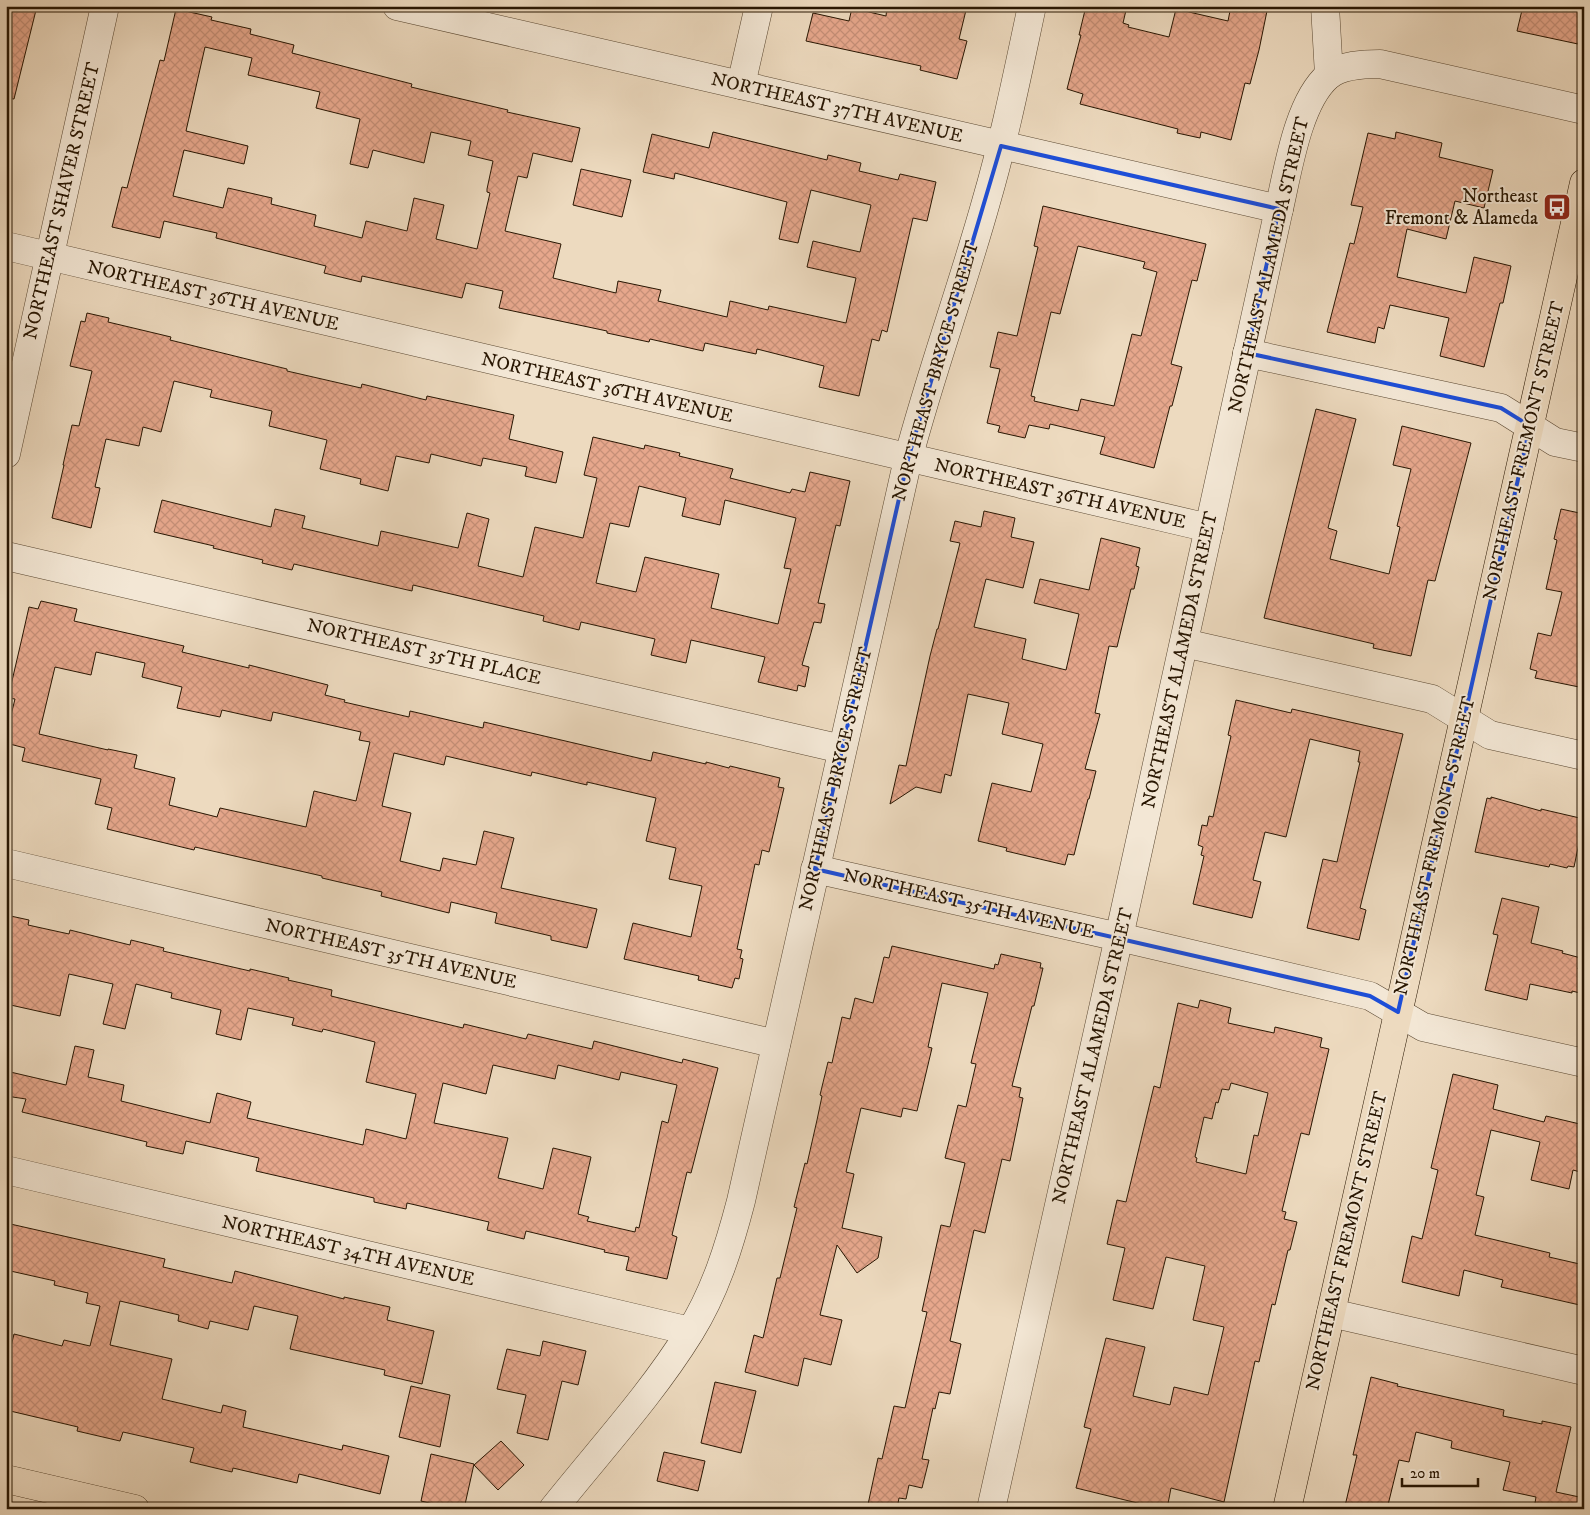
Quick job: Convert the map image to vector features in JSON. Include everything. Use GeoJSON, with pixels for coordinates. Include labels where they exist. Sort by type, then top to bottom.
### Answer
{"type":"FeatureCollection","features":[{"type":"Feature","properties":{"kind":"main road","name":"NORTHEAST FREMONT STREET"},"geometry":{"type":"LineString","coordinates":[[1287,1509],[1584,183]]}},
{"type":"Feature","properties":{"kind":"main road"},"geometry":{"type":"LineString","coordinates":[[6,1479],[135,1509]]}},
{"type":"Feature","properties":{"kind":"street","name":"NORTHEAST SHAVER STREET"},"geometry":{"type":"LineString","coordinates":[[6,454],[105,6]]}},
{"type":"Feature","properties":{"kind":"street","name":"NORTHEAST 37TH AVENUE"},"geometry":{"type":"LineString","coordinates":[[396,6],[1278,209]]}},
{"type":"Feature","properties":{"kind":"street"},"geometry":{"type":"LineString","coordinates":[[741,85],[759,6]]}},
{"type":"Feature","properties":{"kind":"street","name":"NORTHEAST BRYCE STREET"},"geometry":{"type":"LineString","coordinates":[[553,1509],[652,1387],[690,1331],[719,1272],[730,1242],[741,1201],[908,459],[921,408],[986,202],[1001,146],[1032,6]]}},
{"type":"Feature","properties":{"kind":"street"},"geometry":{"type":"LineString","coordinates":[[1325,6],[1329,75]]}},
{"type":"Feature","properties":{"kind":"street","name":"NORTHEAST ALAMEDA STREET"},"geometry":{"type":"LineString","coordinates":[[991,1509],[1120,937],[1278,209],[1301,118],[1311,95],[1329,75],[1361,64],[1380,64],[1584,110]]}},
{"type":"Feature","properties":{"kind":"street","name":"NORTHEAST 36TH AVENUE"},"geometry":{"type":"LineString","coordinates":[[6,246],[908,459],[1209,528]]}},
{"type":"Feature","properties":{"kind":"street"},"geometry":{"type":"LineString","coordinates":[[1247,353],[1502,408],[1555,442],[1584,448]]}},
{"type":"Feature","properties":{"kind":"street","name":"NORTHEAST 35TH PLACE"},"geometry":{"type":"LineString","coordinates":[[6,556],[842,749]]}},
{"type":"Feature","properties":{"kind":"street"},"geometry":{"type":"LineString","coordinates":[[1184,643],[1432,699],[1490,735],[1584,756]]}},
{"type":"Feature","properties":{"kind":"street","name":"NORTHEAST 35TH AVENUE"},"geometry":{"type":"LineString","coordinates":[[6,863],[776,1044]]}},
{"type":"Feature","properties":{"kind":"street","name":"NORTHEAST 35TH AVENUE"},"geometry":{"type":"LineString","coordinates":[[816,869],[1120,937],[1370,996],[1423,1027],[1584,1063]]}},
{"type":"Feature","properties":{"kind":"street","name":"NORTHEAST 34TH AVENUE"},"geometry":{"type":"LineString","coordinates":[[6,1170],[690,1331]]}},
{"type":"Feature","properties":{"kind":"street"},"geometry":{"type":"LineString","coordinates":[[1331,1313],[1584,1370]]}},
{"type":"Feature","properties":{"kind":"highlighted area"},"geometry":{"type":"Polygon","coordinates":[[[1001,146],[1279,209],[1247,353],[1501,408],[1530,426],[1398,1012],[1370,996],[815,869],[908,459],[1001,146]]]}},
{"type":"Feature","properties":{"kind":"building"},"geometry":{"type":"Polygon","coordinates":[[[6,6],[37,6],[14,99],[6,98],[6,6]]]}},
{"type":"Feature","properties":{"kind":"building"},"geometry":{"type":"Polygon","coordinates":[[[887,6],[967,6],[959,39],[967,41],[957,79],[920,70],[921,66],[806,41],[813,13],[849,21],[852,8],[886,16],[887,6]]]}},
{"type":"Feature","properties":{"kind":"building"},"geometry":{"type":"Polygon","coordinates":[[[1086,6],[1127,6],[1123,23],[1129,25],[1128,27],[1169,37],[1176,9],[1228,21],[1231,6],[1268,6],[1250,84],[1245,83],[1231,140],[1201,132],[1200,138],[1177,133],[1178,129],[1080,104],[1083,94],[1067,89],[1081,35],[1079,35],[1086,6]]]}},
{"type":"Feature","properties":{"kind":"building"},"geometry":{"type":"Polygon","coordinates":[[[1523,6],[1584,6],[1584,18],[1578,44],[1517,31],[1523,6]]]}},
{"type":"Feature","properties":{"kind":"building"},"geometry":{"type":"Polygon","coordinates":[[[176,9],[212,17],[211,20],[251,29],[250,34],[294,45],[292,53],[412,84],[411,87],[508,110],[507,112],[580,128],[572,162],[533,153],[527,178],[518,176],[505,231],[561,244],[553,278],[616,293],[618,281],[661,290],[658,301],[727,317],[730,301],[768,310],[769,306],[846,323],[856,278],[807,267],[813,241],[860,252],[871,205],[811,190],[798,243],[779,239],[787,202],[675,173],[674,179],[643,172],[652,134],[709,148],[713,132],[827,160],[828,155],[861,163],[859,171],[898,180],[900,174],[936,182],[927,221],[913,218],[887,332],[882,330],[879,341],[872,339],[859,396],[819,387],[824,366],[757,349],[756,354],[705,343],[703,351],[650,339],[649,342],[499,308],[503,291],[466,283],[462,298],[362,276],[361,282],[324,273],[326,266],[216,238],[217,233],[164,221],[160,238],[112,227],[122,187],[127,188],[160,60],[164,61],[176,9]],[[205,47],[186,131],[248,146],[244,164],[184,150],[173,196],[223,208],[228,188],[272,198],[271,204],[316,215],[314,226],[362,238],[366,221],[407,231],[414,198],[444,205],[436,239],[477,249],[490,193],[487,192],[487,189],[493,161],[468,155],[471,141],[431,132],[424,163],[373,150],[368,168],[350,164],[360,119],[316,108],[320,92],[248,75],[252,58],[205,47]]]}},
{"type":"Feature","properties":{"kind":"building"},"geometry":{"type":"Polygon","coordinates":[[[1396,132],[1442,143],[1439,157],[1493,170],[1484,208],[1455,201],[1446,239],[1407,229],[1397,277],[1466,293],[1474,257],[1511,266],[1503,303],[1500,303],[1484,367],[1440,356],[1449,318],[1390,305],[1384,329],[1378,327],[1375,343],[1327,332],[1350,243],[1354,244],[1363,207],[1351,205],[1368,133],[1395,139],[1396,132]]]}},
{"type":"Feature","properties":{"kind":"building"},"geometry":{"type":"Polygon","coordinates":[[[581,169],[631,180],[622,217],[573,205],[581,169]]]}},
{"type":"Feature","properties":{"kind":"building"},"geometry":{"type":"Polygon","coordinates":[[[1043,206],[1206,244],[1197,281],[1192,280],[1171,364],[1182,367],[1154,468],[1100,454],[1105,437],[1050,424],[1049,429],[1029,425],[1025,438],[998,432],[1000,426],[987,423],[1000,369],[990,367],[998,332],[1017,336],[1038,247],[1034,246],[1043,206]],[[1078,246],[1060,314],[1051,312],[1031,396],[1035,397],[1034,401],[1078,411],[1081,399],[1114,406],[1132,334],[1141,336],[1157,272],[1143,268],[1145,262],[1078,246]]]}},
{"type":"Feature","properties":{"kind":"building"},"geometry":{"type":"Polygon","coordinates":[[[87,313],[109,318],[108,322],[171,337],[170,340],[287,369],[287,371],[361,388],[362,384],[426,400],[427,396],[514,415],[509,439],[563,452],[556,483],[525,476],[527,467],[483,458],[481,466],[431,454],[429,463],[396,456],[388,491],[360,484],[361,479],[320,469],[327,440],[269,426],[272,411],[210,397],[212,390],[174,381],[161,432],[143,427],[139,446],[106,439],[95,487],[100,488],[91,528],[52,518],[72,425],[79,426],[92,371],[70,366],[81,321],[85,322],[87,313]]]}},
{"type":"Feature","properties":{"kind":"building"},"geometry":{"type":"Polygon","coordinates":[[[1316,409],[1356,419],[1328,528],[1337,531],[1330,559],[1389,574],[1400,527],[1397,526],[1411,469],[1393,465],[1402,426],[1471,443],[1435,581],[1428,580],[1411,656],[1373,648],[1374,644],[1264,618],[1316,409]]]}},
{"type":"Feature","properties":{"kind":"building"},"geometry":{"type":"Polygon","coordinates":[[[593,437],[644,449],[645,445],[680,453],[679,456],[733,469],[730,478],[790,493],[792,489],[805,492],[810,472],[850,481],[840,526],[836,525],[818,603],[825,604],[821,623],[814,622],[802,665],[809,667],[805,687],[798,685],[797,691],[758,682],[765,657],[691,640],[686,663],[651,655],[655,639],[581,622],[579,630],[543,621],[544,616],[413,585],[412,591],[294,564],[292,570],[262,563],[263,560],[213,548],[214,546],[154,532],[162,500],[271,527],[275,509],[305,516],[302,528],[378,546],[381,531],[458,548],[467,513],[489,519],[478,566],[523,577],[535,527],[583,538],[597,478],[584,475],[593,437]],[[639,486],[629,527],[610,523],[596,583],[636,592],[645,557],[719,574],[711,608],[778,624],[791,569],[784,568],[796,518],[725,500],[720,525],[682,516],[686,498],[639,486]]]}},
{"type":"Feature","properties":{"kind":"building"},"geometry":{"type":"Polygon","coordinates":[[[1561,509],[1584,514],[1584,688],[1535,678],[1537,671],[1530,669],[1538,633],[1551,636],[1562,592],[1546,589],[1557,540],[1554,539],[1561,509]]]}},
{"type":"Feature","properties":{"kind":"building"},"geometry":{"type":"Polygon","coordinates":[[[984,511],[1015,518],[1011,537],[1034,542],[1023,588],[986,579],[974,627],[1026,639],[1022,659],[1066,670],[1079,614],[1034,603],[1040,579],[1089,590],[1101,538],[1140,548],[1136,566],[1139,567],[1134,589],[1131,589],[1117,647],[1109,646],[1095,713],[1100,714],[1085,769],[1096,771],[1074,855],[1068,854],[1065,865],[1006,851],[1007,848],[978,841],[992,783],[1031,792],[1043,744],[1002,734],[1009,703],[968,694],[951,776],[945,774],[941,793],[916,787],[890,804],[899,765],[906,766],[930,656],[960,543],[950,541],[955,521],[981,527],[984,511]]]}},
{"type":"Feature","properties":{"kind":"building"},"geometry":{"type":"Polygon","coordinates":[[[41,601],[77,609],[74,621],[184,646],[182,652],[249,668],[249,665],[328,685],[325,695],[345,700],[344,702],[409,717],[410,711],[483,728],[484,722],[651,761],[653,752],[706,764],[706,762],[729,768],[730,766],[780,778],[778,787],[784,788],[769,852],[762,850],[759,865],[755,864],[737,949],[742,950],[740,958],[743,959],[739,979],[735,978],[732,988],[698,980],[699,976],[624,959],[633,923],[691,937],[702,886],[669,879],[676,848],[646,841],[656,798],[532,772],[531,776],[446,756],[444,765],[394,753],[382,806],[411,813],[400,861],[440,871],[443,858],[476,865],[484,831],[514,838],[501,888],[597,909],[587,948],[551,940],[551,936],[495,923],[497,913],[451,902],[449,913],[381,896],[382,892],[322,878],[322,876],[195,847],[194,850],[107,829],[112,808],[95,804],[101,779],[22,761],[25,748],[6,743],[6,735],[15,699],[8,698],[29,607],[38,609],[41,601]],[[96,652],[91,675],[55,667],[39,734],[137,755],[134,768],[175,778],[169,805],[217,817],[220,808],[306,827],[314,791],[356,801],[370,742],[359,740],[361,732],[273,712],[271,721],[222,710],[220,717],[177,708],[182,687],[142,677],[145,663],[96,652]]]}},
{"type":"Feature","properties":{"kind":"building"},"geometry":{"type":"Polygon","coordinates":[[[1236,700],[1291,713],[1292,709],[1403,734],[1360,908],[1366,910],[1359,940],[1307,928],[1323,859],[1337,862],[1360,762],[1358,762],[1360,751],[1310,739],[1286,837],[1265,832],[1253,880],[1261,882],[1252,918],[1193,904],[1204,856],[1201,855],[1203,847],[1198,845],[1202,825],[1207,826],[1209,816],[1213,817],[1231,736],[1228,735],[1236,700]]]}},
{"type":"Feature","properties":{"kind":"building"},"geometry":{"type":"Polygon","coordinates":[[[1491,797],[1541,811],[1541,809],[1584,819],[1574,867],[1568,866],[1567,868],[1550,864],[1549,867],[1475,852],[1487,798],[1491,799],[1491,797]]]}},
{"type":"Feature","properties":{"kind":"building"},"geometry":{"type":"Polygon","coordinates":[[[1502,898],[1539,907],[1531,943],[1563,951],[1562,953],[1581,958],[1578,969],[1584,970],[1584,994],[1530,984],[1527,1000],[1485,990],[1498,935],[1493,934],[1502,898]]]}},
{"type":"Feature","properties":{"kind":"building"},"geometry":{"type":"Polygon","coordinates":[[[6,915],[29,920],[28,925],[69,934],[70,930],[130,945],[131,940],[164,948],[163,951],[289,978],[288,980],[332,990],[331,996],[463,1028],[464,1024],[526,1039],[528,1034],[592,1049],[594,1041],[682,1063],[683,1059],[718,1068],[691,1173],[687,1172],[672,1235],[677,1237],[667,1279],[626,1270],[629,1257],[604,1252],[605,1250],[526,1231],[524,1239],[487,1230],[489,1222],[407,1203],[406,1209],[374,1202],[374,1198],[256,1171],[259,1158],[186,1141],[183,1154],[146,1146],[147,1142],[22,1112],[26,1099],[6,1096],[6,1071],[66,1085],[75,1046],[94,1050],[88,1077],[124,1085],[121,1101],[210,1123],[217,1093],[251,1102],[247,1118],[363,1145],[366,1129],[406,1139],[416,1094],[366,1082],[375,1042],[323,1029],[322,1032],[292,1025],[294,1018],[248,1008],[241,1040],[216,1034],[221,1010],[171,998],[172,993],[136,984],[125,1029],[103,1024],[113,984],[69,974],[60,1016],[6,1004],[6,915]],[[493,1065],[486,1094],[443,1083],[434,1123],[508,1138],[498,1178],[543,1189],[553,1148],[591,1157],[578,1214],[589,1217],[587,1221],[635,1232],[636,1227],[639,1228],[662,1121],[668,1123],[677,1085],[621,1072],[619,1080],[558,1065],[555,1079],[493,1065]]]}},
{"type":"Feature","properties":{"kind":"building"},"geometry":{"type":"Polygon","coordinates":[[[892,946],[994,969],[995,964],[998,965],[1001,954],[1041,963],[1040,968],[1043,968],[1012,1086],[1021,1088],[1019,1097],[1023,1098],[1010,1161],[1002,1159],[985,1233],[974,1230],[950,1341],[961,1344],[950,1394],[939,1392],[935,1409],[933,1408],[922,1459],[929,1460],[922,1488],[909,1485],[906,1499],[899,1498],[897,1509],[867,1509],[878,1458],[882,1459],[894,1406],[905,1408],[927,1312],[922,1311],[941,1225],[950,1227],[965,1163],[945,1158],[958,1105],[966,1107],[976,1064],[971,1063],[988,993],[942,983],[928,1047],[932,1048],[917,1111],[903,1108],[901,1117],[861,1108],[846,1172],[854,1174],[842,1228],[882,1237],[878,1258],[857,1273],[837,1245],[820,1315],[842,1320],[831,1365],[804,1358],[798,1386],[745,1372],[754,1335],[763,1338],[777,1278],[780,1278],[797,1208],[794,1207],[805,1163],[807,1164],[817,1120],[822,1096],[820,1095],[828,1062],[832,1063],[842,1017],[850,1019],[855,998],[873,1003],[884,957],[889,958],[892,946]]]}},
{"type":"Feature","properties":{"kind":"building"},"geometry":{"type":"Polygon","coordinates":[[[1200,1000],[1231,1008],[1228,1023],[1274,1033],[1275,1027],[1322,1038],[1320,1047],[1329,1049],[1309,1135],[1301,1133],[1282,1211],[1286,1212],[1284,1219],[1297,1222],[1290,1250],[1288,1250],[1275,1305],[1272,1304],[1259,1362],[1255,1361],[1224,1502],[1171,1488],[1167,1509],[1162,1509],[1076,1488],[1091,1429],[1084,1427],[1106,1338],[1145,1347],[1133,1396],[1170,1405],[1174,1387],[1208,1395],[1224,1327],[1193,1320],[1205,1266],[1166,1257],[1153,1309],[1113,1300],[1125,1248],[1107,1244],[1117,1200],[1126,1202],[1154,1086],[1160,1088],[1178,1003],[1198,1008],[1200,1000]],[[1231,1083],[1229,1090],[1222,1089],[1218,1103],[1216,1102],[1212,1119],[1204,1117],[1195,1157],[1197,1158],[1196,1162],[1246,1174],[1254,1135],[1258,1136],[1268,1093],[1231,1083]]]}},
{"type":"Feature","properties":{"kind":"building"},"geometry":{"type":"Polygon","coordinates":[[[1453,1074],[1498,1085],[1493,1109],[1544,1122],[1546,1116],[1584,1125],[1584,1173],[1573,1170],[1569,1189],[1531,1180],[1540,1142],[1491,1130],[1476,1195],[1484,1197],[1475,1235],[1550,1253],[1549,1257],[1584,1265],[1584,1306],[1501,1287],[1503,1280],[1464,1270],[1459,1296],[1402,1282],[1412,1236],[1422,1239],[1438,1170],[1431,1168],[1453,1074]]]}},
{"type":"Feature","properties":{"kind":"building"},"geometry":{"type":"Polygon","coordinates":[[[6,1223],[165,1259],[163,1267],[232,1283],[235,1271],[344,1299],[344,1297],[390,1307],[387,1320],[434,1331],[422,1384],[384,1375],[385,1370],[290,1349],[298,1316],[254,1306],[248,1330],[210,1321],[208,1329],[178,1321],[179,1315],[120,1301],[110,1345],[172,1359],[162,1399],[221,1413],[223,1405],[246,1411],[243,1427],[342,1450],[343,1445],[389,1456],[380,1494],[299,1474],[297,1483],[233,1468],[232,1472],[190,1462],[194,1448],[123,1432],[120,1441],[77,1431],[78,1427],[6,1410],[6,1367],[14,1334],[62,1346],[64,1340],[90,1346],[100,1306],[86,1303],[88,1293],[54,1285],[55,1281],[6,1270],[6,1223]]]}},
{"type":"Feature","properties":{"kind":"building"},"geometry":{"type":"Polygon","coordinates":[[[543,1341],[586,1351],[578,1385],[562,1381],[548,1440],[517,1433],[526,1395],[497,1389],[507,1349],[540,1356],[543,1341]]]}},
{"type":"Feature","properties":{"kind":"building"},"geometry":{"type":"Polygon","coordinates":[[[1371,1377],[1398,1384],[1397,1386],[1504,1410],[1503,1416],[1542,1424],[1542,1421],[1571,1427],[1556,1492],[1584,1498],[1584,1509],[1534,1509],[1536,1497],[1503,1490],[1510,1462],[1451,1448],[1452,1441],[1416,1432],[1409,1462],[1399,1460],[1387,1509],[1357,1509],[1345,1506],[1357,1455],[1353,1455],[1371,1377]]]}},
{"type":"Feature","properties":{"kind":"building"},"geometry":{"type":"Polygon","coordinates":[[[715,1382],[756,1391],[741,1453],[701,1443],[715,1382]]]}},
{"type":"Feature","properties":{"kind":"building"},"geometry":{"type":"Polygon","coordinates":[[[411,1386],[450,1395],[440,1447],[399,1437],[411,1386]]]}},
{"type":"Feature","properties":{"kind":"building"},"geometry":{"type":"Polygon","coordinates":[[[501,1441],[524,1465],[498,1490],[474,1465],[501,1441]]]}},
{"type":"Feature","properties":{"kind":"building"},"geometry":{"type":"Polygon","coordinates":[[[664,1452],[705,1461],[698,1491],[657,1481],[664,1452]]]}},
{"type":"Feature","properties":{"kind":"building"},"geometry":{"type":"Polygon","coordinates":[[[431,1454],[474,1464],[464,1509],[454,1509],[421,1501],[431,1454]]]}},
{"type":"Feature","properties":{"kind":"place","name":"Northeast Fremont & Alameda"},"geometry":{"type":"Point","coordinates":[1557,207]}}]}
